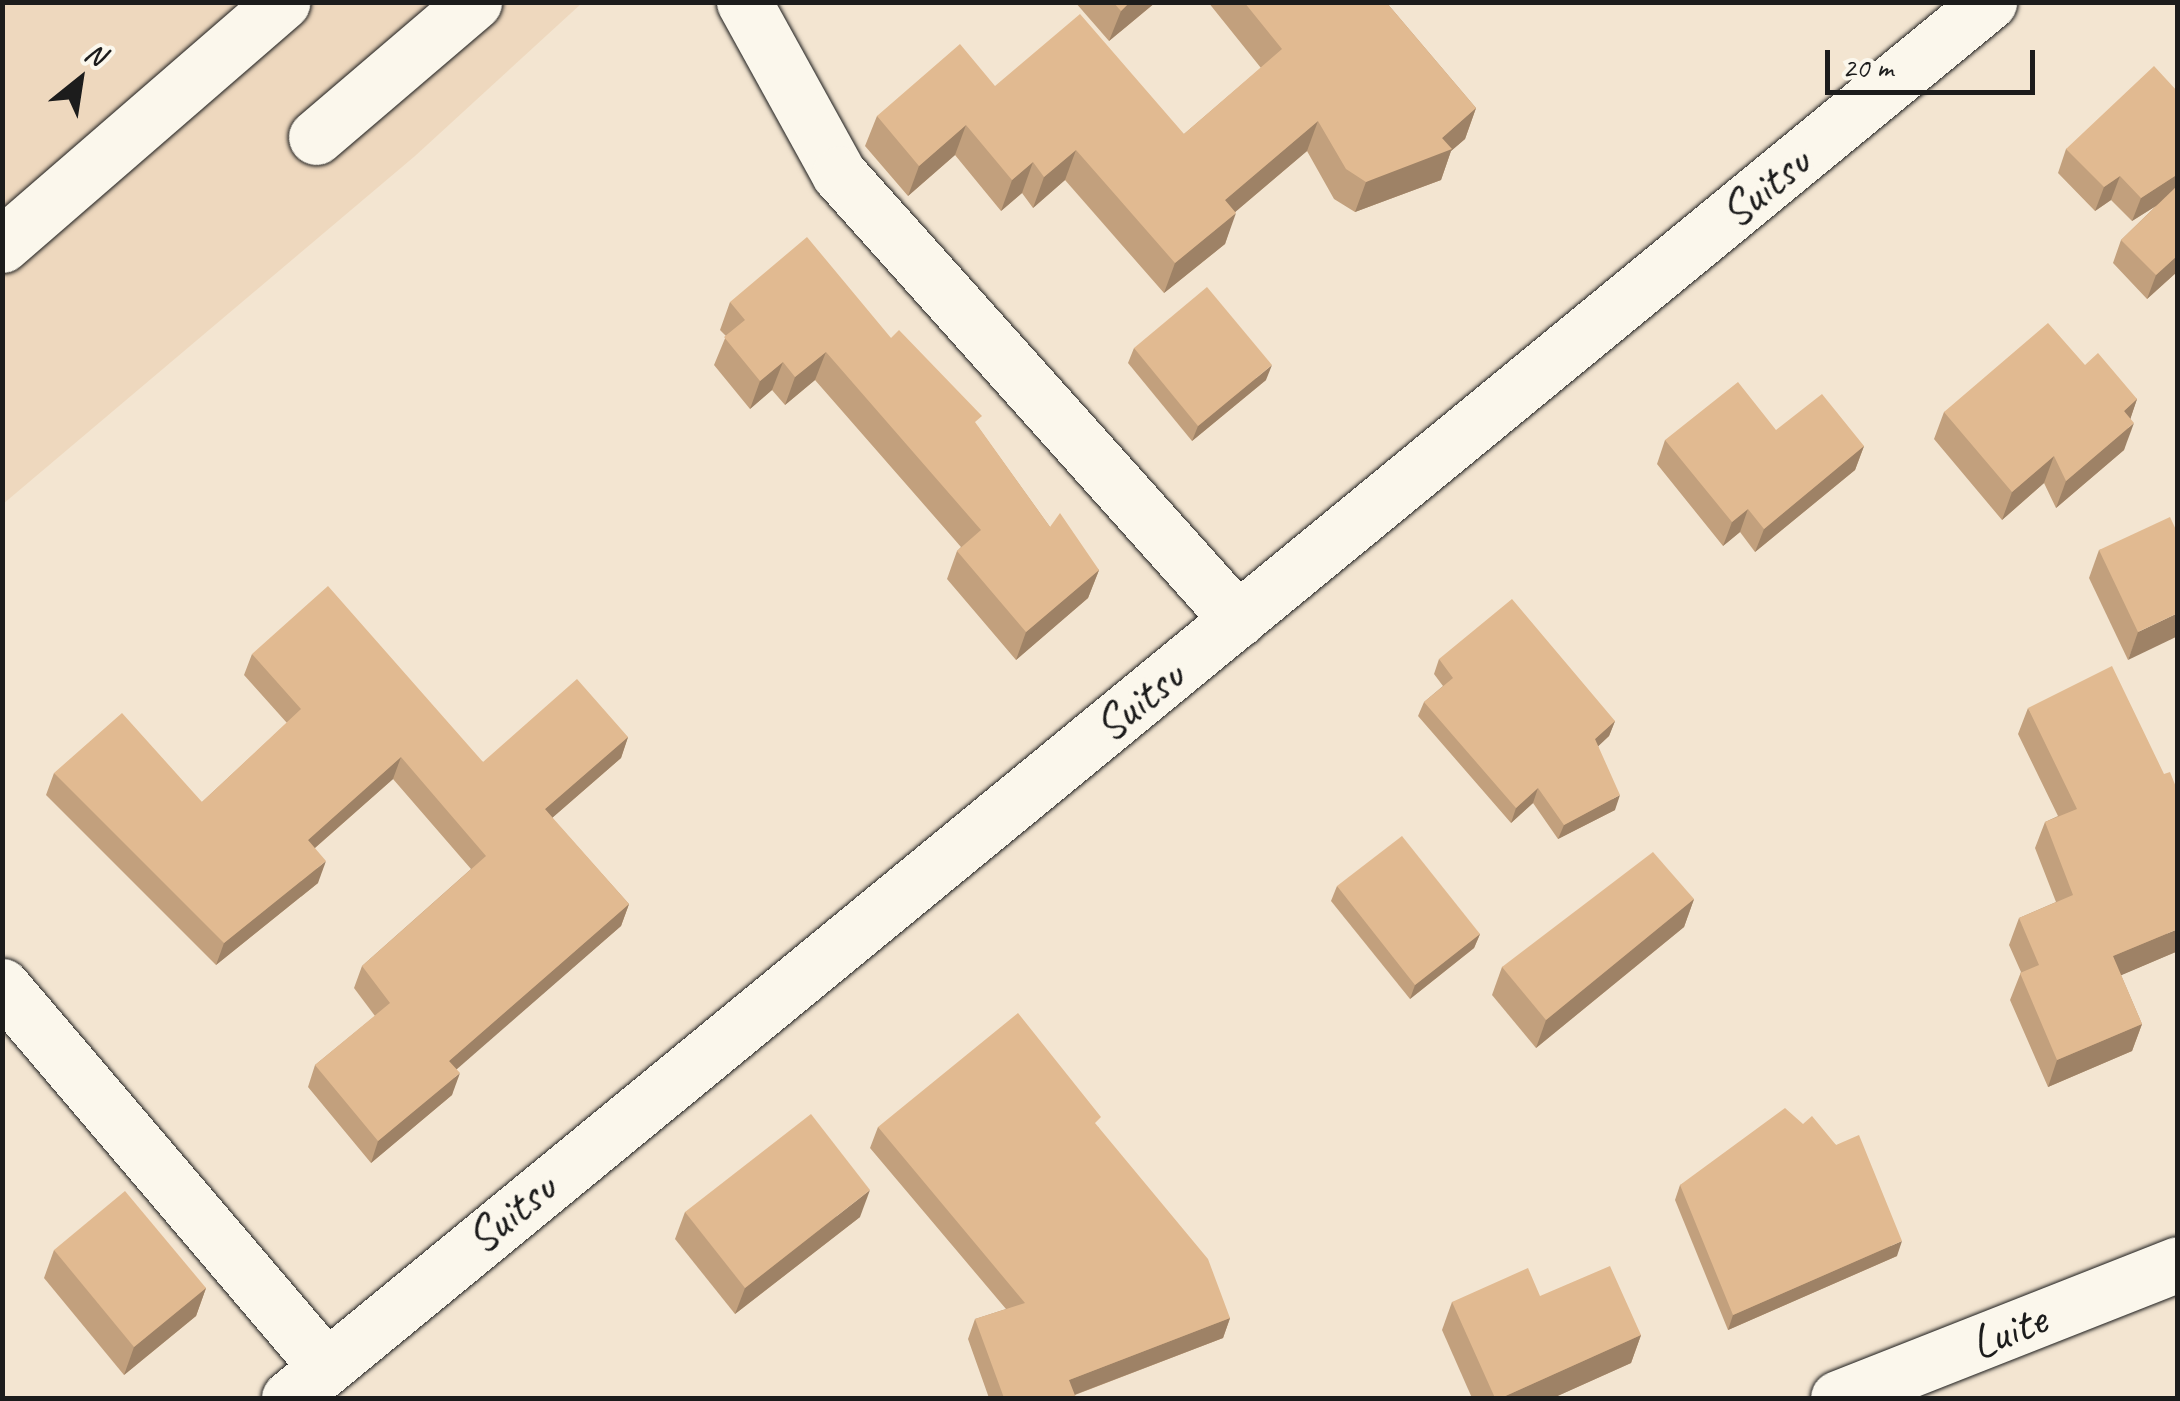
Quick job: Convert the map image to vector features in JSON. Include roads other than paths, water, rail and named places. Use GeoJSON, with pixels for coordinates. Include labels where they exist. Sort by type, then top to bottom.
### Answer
{"type":"FeatureCollection","features":[{"type":"Feature","properties":{"kind":"street"},"geometry":{"type":"LineString","coordinates":[[2,246],[282,2]]}},
{"type":"Feature","properties":{"kind":"street"},"geometry":{"type":"LineString","coordinates":[[316,137],[474,2]]}},
{"type":"Feature","properties":{"kind":"street"},"geometry":{"type":"LineString","coordinates":[[744,2],[839,174],[1238,620]]}},
{"type":"Feature","properties":{"kind":"street","name":"Suitsu"},"geometry":{"type":"LineString","coordinates":[[307,1382],[1988,2]]}},
{"type":"Feature","properties":{"kind":"street"},"geometry":{"type":"LineString","coordinates":[[2,986],[307,1382]]}},
{"type":"Feature","properties":{"kind":"street","name":"Luite"},"geometry":{"type":"LineString","coordinates":[[1838,1398],[2178,1264]]}}]}
